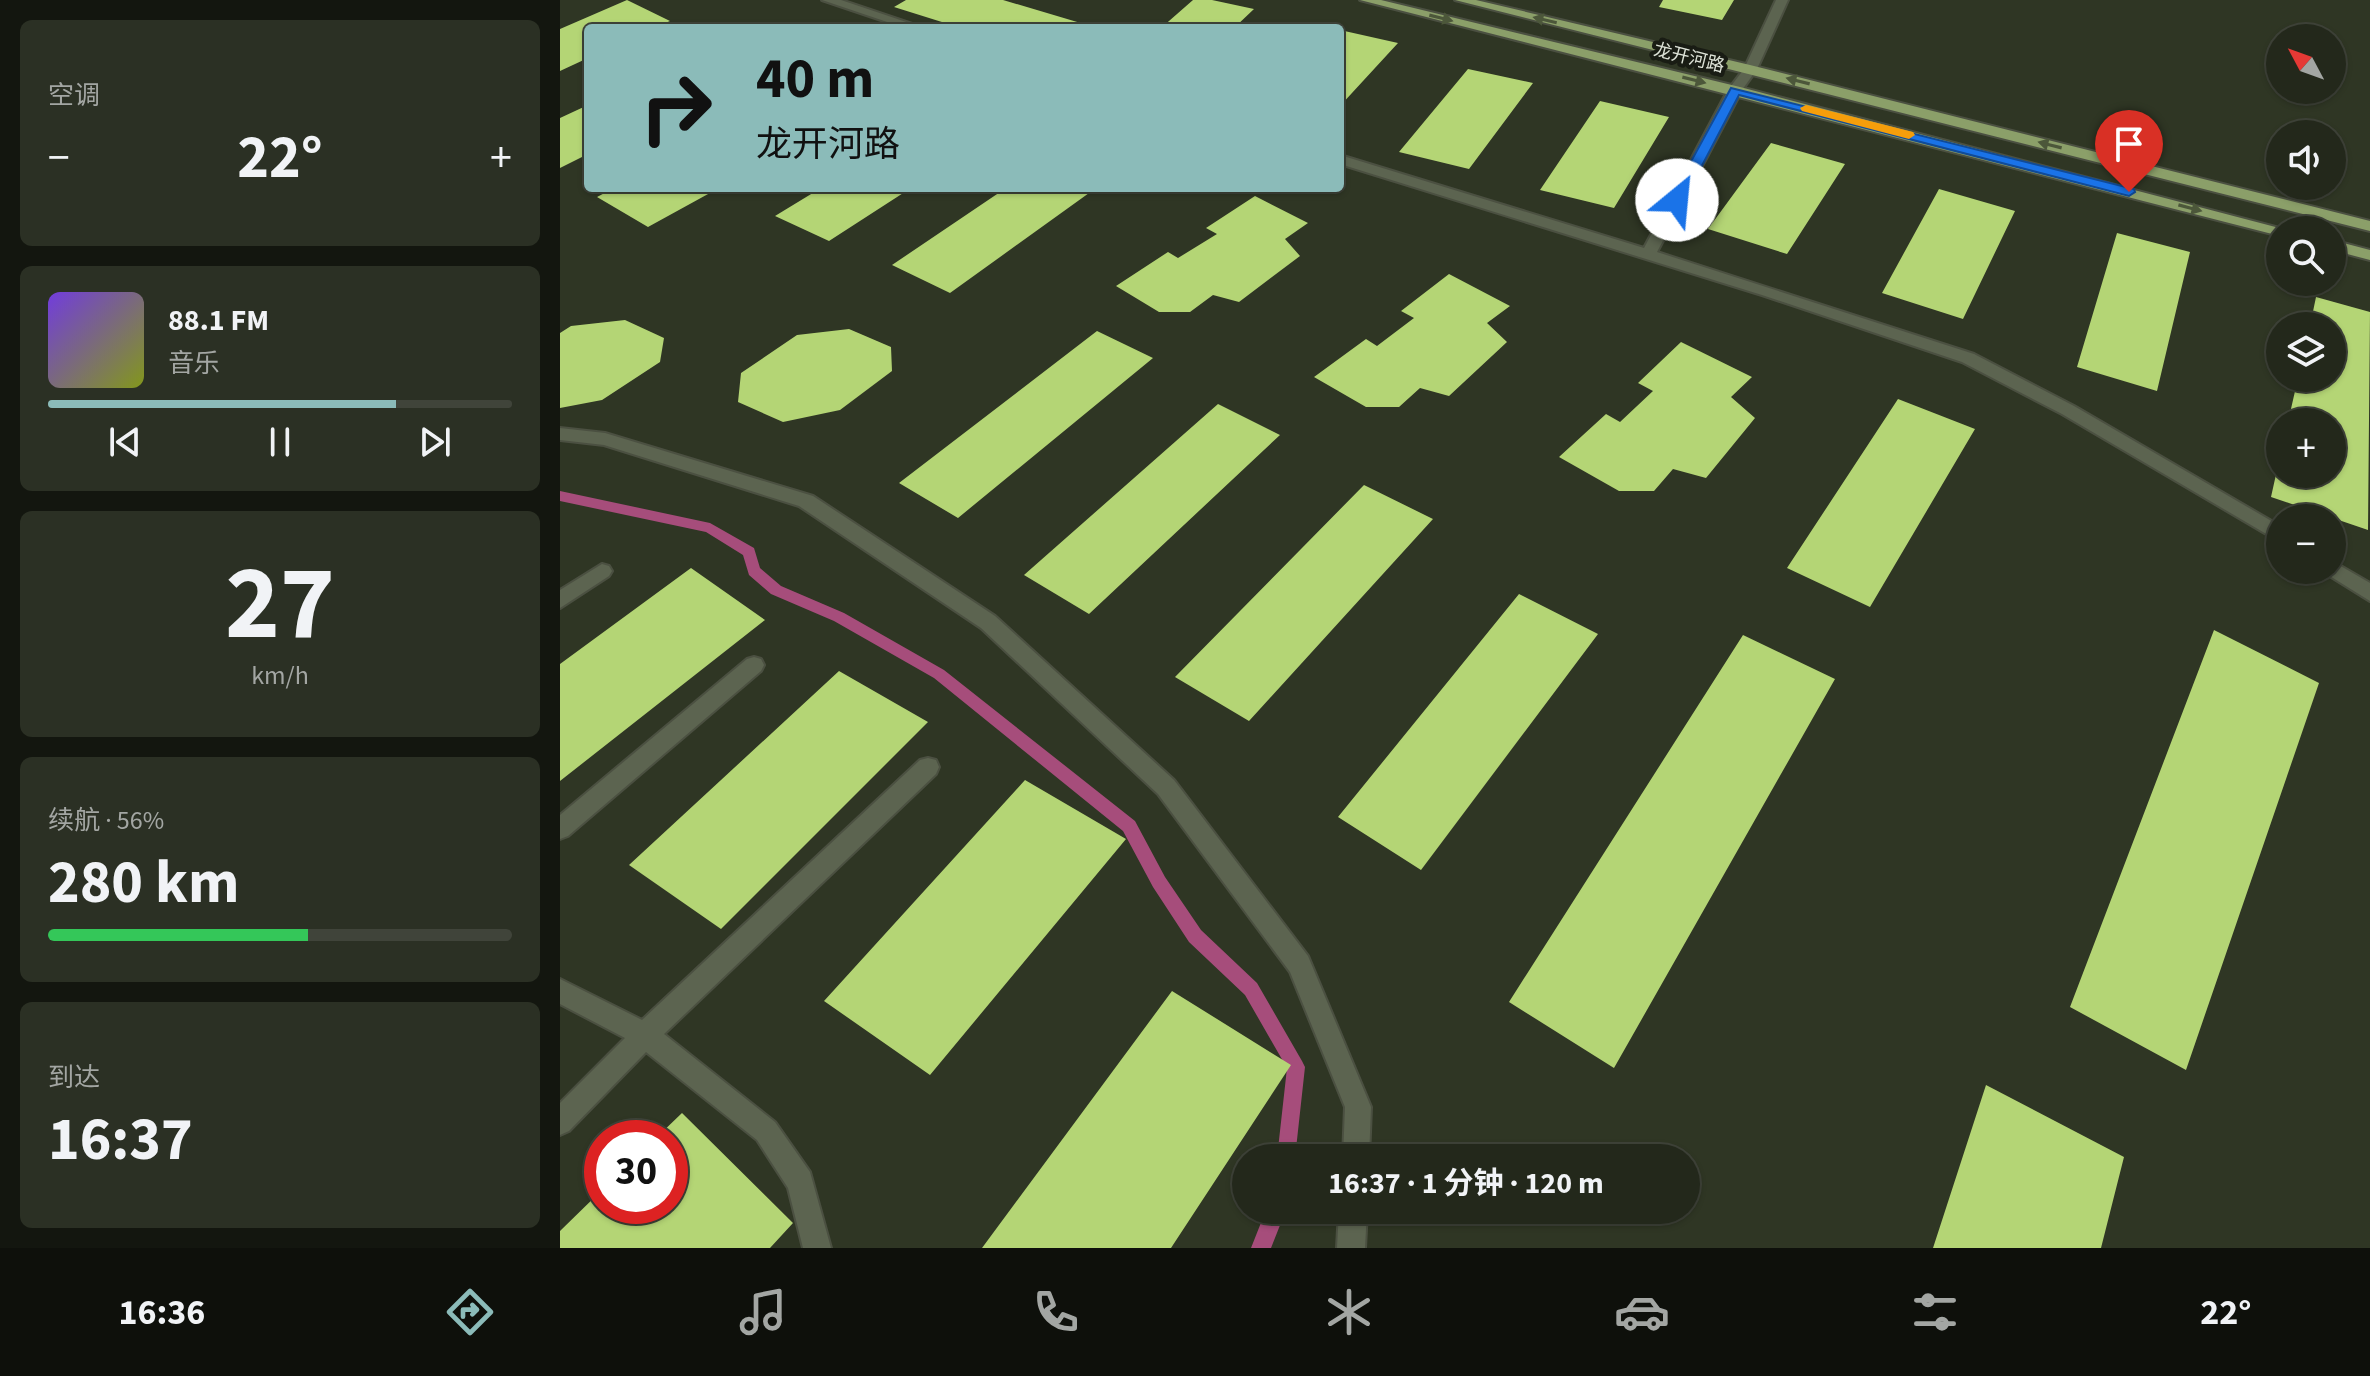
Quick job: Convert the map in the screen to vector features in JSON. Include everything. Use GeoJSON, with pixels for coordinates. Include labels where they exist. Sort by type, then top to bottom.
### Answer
{"type":"FeatureCollection","features":[{"type":"Feature","properties":{"kind":"main road","name":"龙开河路"},"geometry":{"type":"LineString","coordinates":[[1366,0],[1735,90],[2266,227]]}},
{"type":"Feature","properties":{"kind":"main road","name":"龙开河路"},"geometry":{"type":"LineString","coordinates":[[1461,0],[1750,69],[2370,226]]}},
{"type":"Feature","properties":{"kind":"main road"},"geometry":{"type":"LineString","coordinates":[[2346,249],[2370,255]]}},
{"type":"Feature","properties":{"kind":"street"},"geometry":{"type":"LineString","coordinates":[[828,0],[905,24]]}},
{"type":"Feature","properties":{"kind":"street"},"geometry":{"type":"LineString","coordinates":[[1648,254],[1735,90],[1750,69],[1782,0]]}},
{"type":"Feature","properties":{"kind":"street"},"geometry":{"type":"LineString","coordinates":[[1344,160],[1648,254],[1968,358],[2068,410],[2266,527]]}},
{"type":"Feature","properties":{"kind":"street"},"geometry":{"type":"LineString","coordinates":[[560,434],[605,439],[806,501],[988,622],[1166,787],[1299,964],[1358,1107],[1357,1144]]}},
{"type":"Feature","properties":{"kind":"street"},"geometry":{"type":"LineString","coordinates":[[560,600],[602,571]]}},
{"type":"Feature","properties":{"kind":"street"},"geometry":{"type":"LineString","coordinates":[[2346,577],[2370,593]]}},
{"type":"Feature","properties":{"kind":"street"},"geometry":{"type":"LineString","coordinates":[[560,829],[754,665]]}},
{"type":"Feature","properties":{"kind":"street"},"geometry":{"type":"LineString","coordinates":[[560,1122],[645,1035],[928,767]]}},
{"type":"Feature","properties":{"kind":"street"},"geometry":{"type":"LineString","coordinates":[[560,991],[645,1035],[766,1131],[800,1182],[817,1248]]}},
{"type":"Feature","properties":{"kind":"street"},"geometry":{"type":"LineString","coordinates":[[1351,1248],[1352,1224]]}},
{"type":"Feature","properties":{"kind":"building"},"geometry":{"type":"Polygon","coordinates":[[[627,0],[670,21],[663,24],[584,24],[584,60],[560,71],[560,29],[627,0]]]}},
{"type":"Feature","properties":{"kind":"building"},"geometry":{"type":"Polygon","coordinates":[[[906,0],[1003,0],[1084,24],[948,24],[894,7],[906,0]]]}},
{"type":"Feature","properties":{"kind":"building"},"geometry":{"type":"Polygon","coordinates":[[[1193,0],[1212,0],[1254,9],[1238,24],[1166,24],[1193,0]]]}},
{"type":"Feature","properties":{"kind":"building"},"geometry":{"type":"Polygon","coordinates":[[[1663,0],[1734,0],[1722,20],[1659,7],[1663,0]]]}},
{"type":"Feature","properties":{"kind":"building"},"geometry":{"type":"Polygon","coordinates":[[[1344,31],[1398,43],[1344,102],[1344,31]]]}},
{"type":"Feature","properties":{"kind":"building"},"geometry":{"type":"Polygon","coordinates":[[[1468,69],[1533,83],[1469,169],[1399,152],[1468,69]]]}},
{"type":"Feature","properties":{"kind":"building"},"geometry":{"type":"Polygon","coordinates":[[[1600,101],[1669,117],[1614,208],[1540,190],[1600,101]]]}},
{"type":"Feature","properties":{"kind":"building"},"geometry":{"type":"Polygon","coordinates":[[[584,107],[584,156],[560,168],[560,118],[584,107]]]}},
{"type":"Feature","properties":{"kind":"building"},"geometry":{"type":"Polygon","coordinates":[[[1771,143],[1845,164],[1787,254],[1708,229],[1771,143]]]}},
{"type":"Feature","properties":{"kind":"building"},"geometry":{"type":"Polygon","coordinates":[[[1939,189],[2015,211],[1963,319],[1882,293],[1939,189]]]}},
{"type":"Feature","properties":{"kind":"building"},"geometry":{"type":"Polygon","coordinates":[[[606,192],[712,192],[648,227],[597,197],[606,192]]]}},
{"type":"Feature","properties":{"kind":"building"},"geometry":{"type":"Polygon","coordinates":[[[814,192],[905,192],[829,241],[775,216],[814,192]]]}},
{"type":"Feature","properties":{"kind":"building"},"geometry":{"type":"Polygon","coordinates":[[[1000,192],[1090,192],[950,293],[892,265],[1000,192]]]}},
{"type":"Feature","properties":{"kind":"building"},"geometry":{"type":"Polygon","coordinates":[[[1255,196],[1308,223],[1285,239],[1300,256],[1239,302],[1213,295],[1190,312],[1159,312],[1116,286],[1168,252],[1178,258],[1217,234],[1206,228],[1255,196]]]}},
{"type":"Feature","properties":{"kind":"building"},"geometry":{"type":"Polygon","coordinates":[[[2117,233],[2190,252],[2157,391],[2077,367],[2117,233]]]}},
{"type":"Feature","properties":{"kind":"building"},"geometry":{"type":"Polygon","coordinates":[[[1449,274],[1510,306],[1487,323],[1507,342],[1449,396],[1420,388],[1399,407],[1366,407],[1314,377],[1366,339],[1377,346],[1414,318],[1401,311],[1449,274]]]}},
{"type":"Feature","properties":{"kind":"building"},"geometry":{"type":"Polygon","coordinates":[[[2316,297],[2370,312],[2368,530],[2346,523],[2346,504],[2292,504],[2271,497],[2273,488],[2346,488],[2346,408],[2291,408],[2295,392],[2346,392],[2346,312],[2313,312],[2316,297]]]}},
{"type":"Feature","properties":{"kind":"building"},"geometry":{"type":"Polygon","coordinates":[[[625,320],[664,338],[660,362],[602,400],[560,408],[560,333],[571,326],[625,320]]]}},
{"type":"Feature","properties":{"kind":"building"},"geometry":{"type":"Polygon","coordinates":[[[849,329],[891,347],[892,371],[840,410],[783,422],[738,402],[741,373],[797,335],[849,329]]]}},
{"type":"Feature","properties":{"kind":"building"},"geometry":{"type":"Polygon","coordinates":[[[1097,331],[1153,358],[958,518],[899,483],[1097,331]]]}},
{"type":"Feature","properties":{"kind":"building"},"geometry":{"type":"Polygon","coordinates":[[[1681,342],[1752,377],[1731,397],[1755,418],[1706,478],[1673,469],[1654,491],[1619,491],[1559,457],[1606,414],[1620,422],[1653,391],[1638,383],[1681,342]]]}},
{"type":"Feature","properties":{"kind":"building"},"geometry":{"type":"Polygon","coordinates":[[[1898,399],[1975,429],[1870,607],[1787,568],[1898,399]]]}},
{"type":"Feature","properties":{"kind":"building"},"geometry":{"type":"Polygon","coordinates":[[[1218,404],[1280,435],[1089,614],[1024,575],[1218,404]]]}},
{"type":"Feature","properties":{"kind":"building"},"geometry":{"type":"Polygon","coordinates":[[[1364,485],[1433,519],[1249,721],[1175,677],[1364,485]]]}},
{"type":"Feature","properties":{"kind":"building"},"geometry":{"type":"Polygon","coordinates":[[[691,568],[765,620],[560,781],[560,664],[691,568]]]}},
{"type":"Feature","properties":{"kind":"building"},"geometry":{"type":"Polygon","coordinates":[[[1519,594],[1598,634],[1421,870],[1338,817],[1519,594]]]}},
{"type":"Feature","properties":{"kind":"building"},"geometry":{"type":"Polygon","coordinates":[[[2214,630],[2319,683],[2186,1070],[2070,1007],[2214,630]]]}},
{"type":"Feature","properties":{"kind":"building"},"geometry":{"type":"Polygon","coordinates":[[[1743,635],[1835,679],[1614,1068],[1509,1002],[1743,635]]]}},
{"type":"Feature","properties":{"kind":"building"},"geometry":{"type":"Polygon","coordinates":[[[839,671],[928,722],[721,929],[629,865],[839,671]]]}},
{"type":"Feature","properties":{"kind":"building"},"geometry":{"type":"Polygon","coordinates":[[[1025,780],[1126,839],[930,1075],[824,1001],[1025,780]]]}},
{"type":"Feature","properties":{"kind":"building"},"geometry":{"type":"Polygon","coordinates":[[[1172,991],[1291,1065],[1239,1144],[1232,1144],[1232,1155],[1171,1248],[982,1248],[1172,991]]]}},
{"type":"Feature","properties":{"kind":"building"},"geometry":{"type":"Polygon","coordinates":[[[1986,1085],[2124,1157],[2101,1248],[1933,1248],[1986,1085]]]}},
{"type":"Feature","properties":{"kind":"building"},"geometry":{"type":"Polygon","coordinates":[[[682,1113],[793,1223],[770,1248],[560,1248],[560,1231],[584,1208],[584,1224],[688,1224],[688,1120],[675,1120],[682,1113]]]}},
{"type":"Feature","properties":{"kind":"waterway"},"geometry":{"type":"LineString","coordinates":[[560,496],[710,528],[749,552],[754,571],[776,590],[839,617],[939,674],[1129,826],[1159,882],[1195,936],[1251,989],[1296,1067],[1288,1144]]}},
{"type":"Feature","properties":{"kind":"waterway"},"geometry":{"type":"LineString","coordinates":[[1261,1248],[1270,1224]]}},
{"type":"Feature","properties":{"kind":"slow traffic"},"geometry":{"type":"LineString","coordinates":[[1806,108],[1909,135]]}},
{"type":"Feature","properties":{"kind":"route"},"geometry":{"type":"LineString","coordinates":[[1677,200],[1735,90],[2129,192]]}}]}
